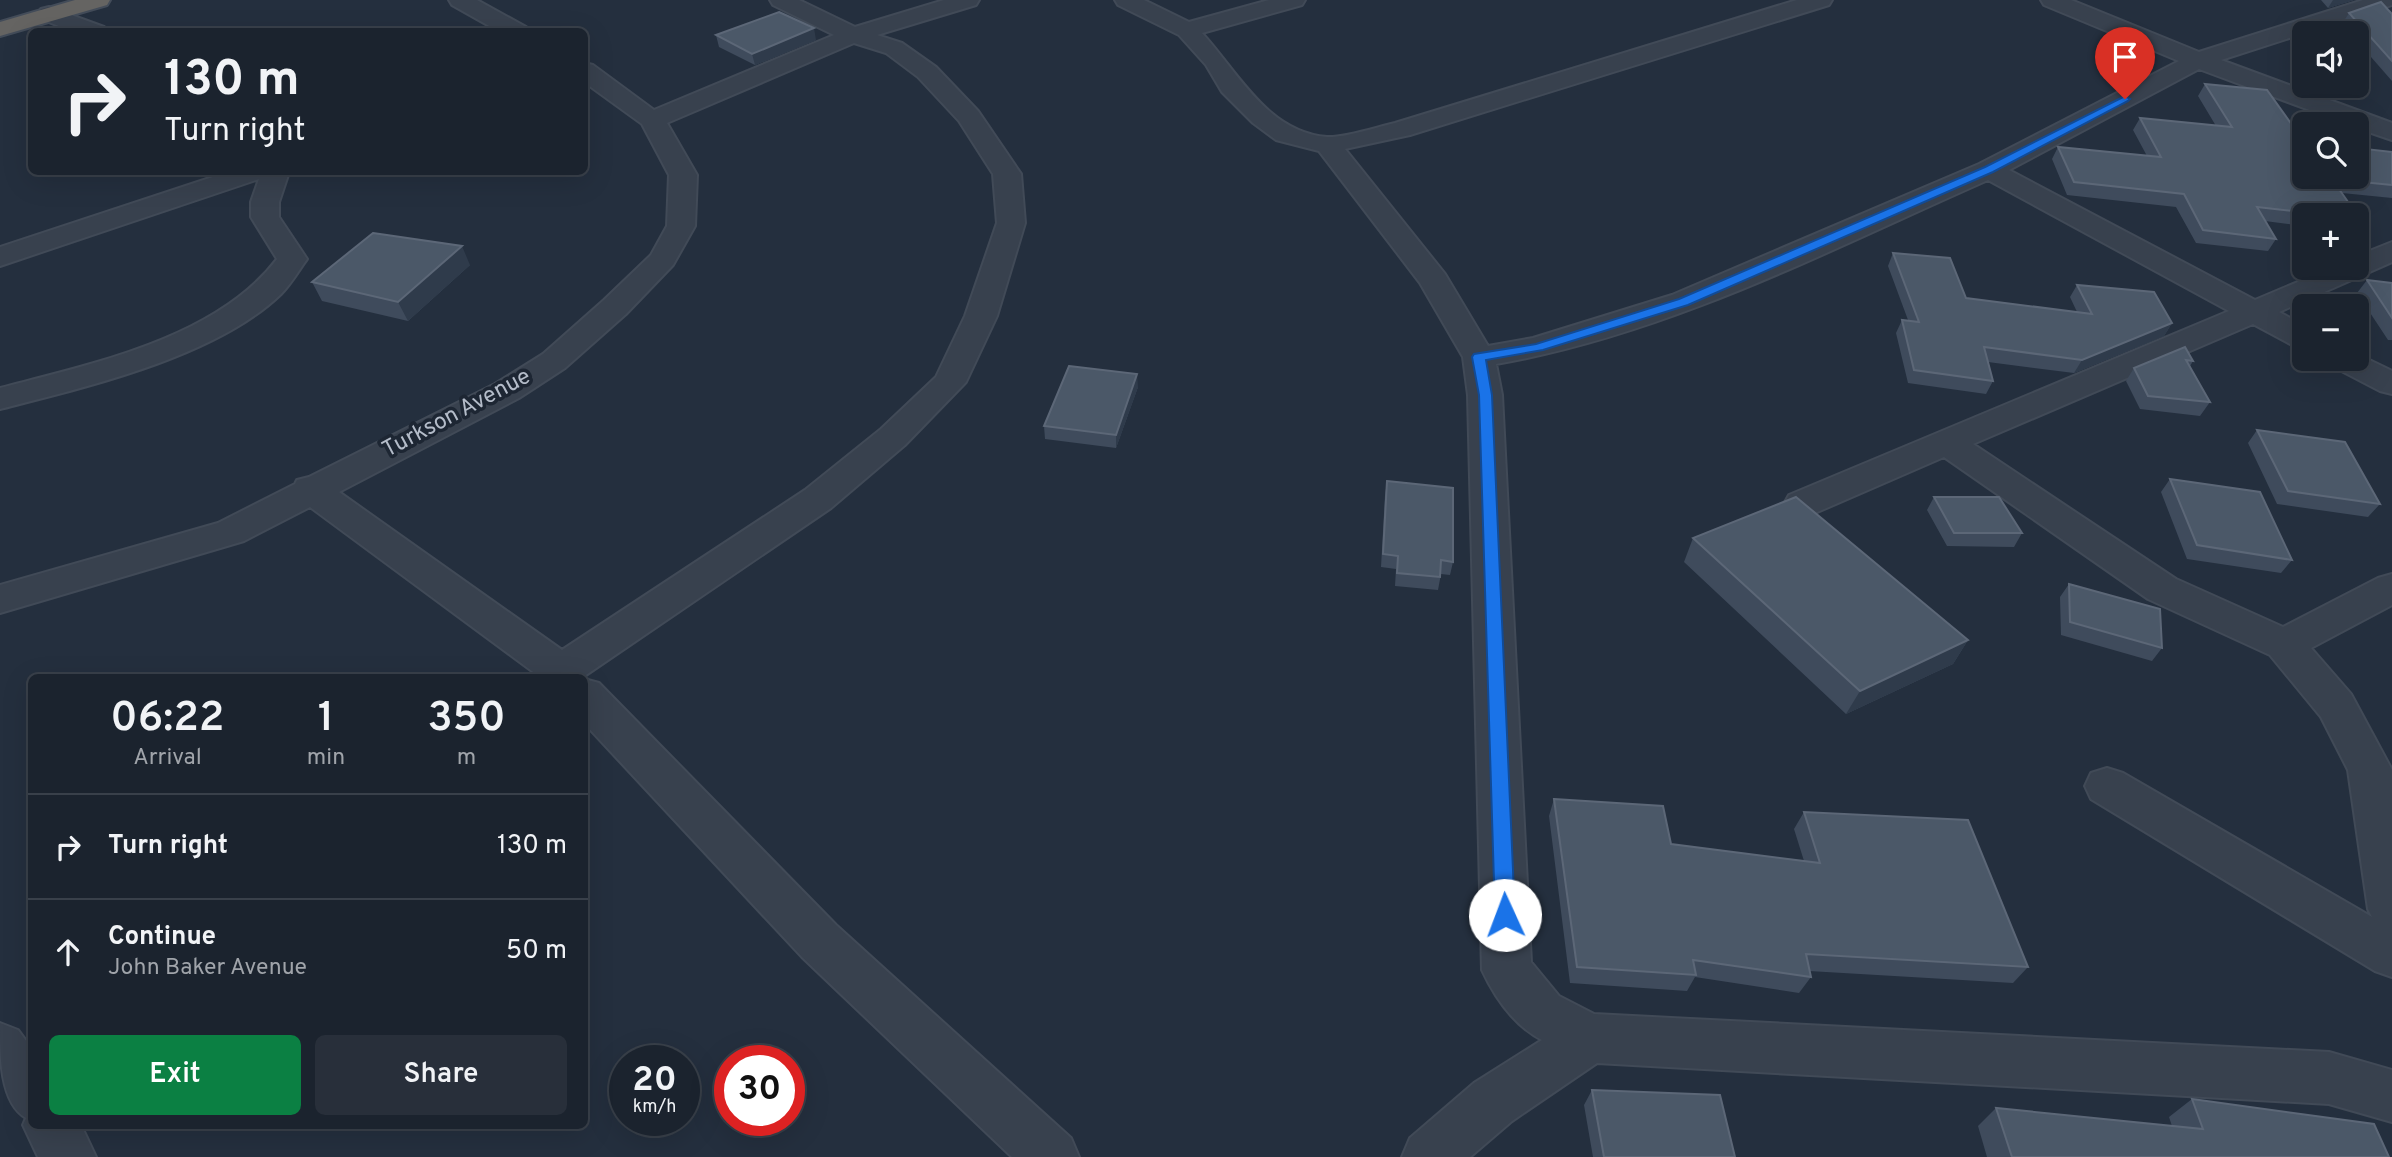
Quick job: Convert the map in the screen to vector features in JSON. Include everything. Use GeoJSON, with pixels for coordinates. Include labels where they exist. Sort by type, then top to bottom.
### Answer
{"type":"FeatureCollection","features":[{"type":"Feature","properties":{"kind":"highway"},"geometry":{"type":"LineString","coordinates":[[0,29],[99,0]]}},
{"type":"Feature","properties":{"kind":"street"},"geometry":{"type":"LineString","coordinates":[[460,0],[511,28]]}},
{"type":"Feature","properties":{"kind":"street"},"geometry":{"type":"LineString","coordinates":[[580,674],[818,499],[893,437],[950,382],[981,316],[1011,223],[1007,174],[969,116],[927,72],[894,48],[853,35],[781,0]]}},
{"type":"Feature","properties":{"kind":"street"},"geometry":{"type":"LineString","coordinates":[[652,120],[853,35],[968,0]]}},
{"type":"Feature","properties":{"kind":"street"},"geometry":{"type":"LineString","coordinates":[[1126,0],[1187,30],[1216,62],[1231,88],[1262,118],[1285,134],[1328,145],[1402,130],[1821,0]]}},
{"type":"Feature","properties":{"kind":"street"},"geometry":{"type":"LineString","coordinates":[[1187,30],[1231,8],[1294,0]]}},
{"type":"Feature","properties":{"kind":"street"},"geometry":{"type":"LineString","coordinates":[[2052,0],[2198,60],[2392,132]]}},
{"type":"Feature","properties":{"kind":"street"},"geometry":{"type":"LineString","coordinates":[[1479,357],[1538,347],[1683,302],[1989,170],[2198,60],[2374,4],[2392,19]]}},
{"type":"Feature","properties":{"kind":"street"},"geometry":{"type":"LineString","coordinates":[[49,14],[86,28]]}},
{"type":"Feature","properties":{"kind":"street","name":"Turkson Avenue"},"geometry":{"type":"LineString","coordinates":[[0,599],[231,532],[310,489],[507,391],[554,361],[663,259],[681,226],[683,176],[652,120],[588,74]]}},
{"type":"Feature","properties":{"kind":"street"},"geometry":{"type":"LineString","coordinates":[[1328,145],[1434,280],[1479,357],[1485,395],[1507,970],[1541,1013],[1590,1038],[2329,1078],[2392,1096]]}},
{"type":"Feature","properties":{"kind":"street"},"geometry":{"type":"LineString","coordinates":[[1989,170],[2292,332]]}},
{"type":"Feature","properties":{"kind":"street"},"geometry":{"type":"LineString","coordinates":[[0,257],[244,175]]}},
{"type":"Feature","properties":{"kind":"street"},"geometry":{"type":"LineString","coordinates":[[0,399],[130,363],[212,327],[284,276],[292,258],[288,246],[269,229],[263,210],[274,175]]}},
{"type":"Feature","properties":{"kind":"street"},"geometry":{"type":"LineString","coordinates":[[1802,504],[2251,311],[2376,261]]}},
{"type":"Feature","properties":{"kind":"street"},"geometry":{"type":"LineString","coordinates":[[2367,371],[2392,384]]}},
{"type":"Feature","properties":{"kind":"street"},"geometry":{"type":"LineString","coordinates":[[1946,442],[2162,589],[2284,644],[2336,706],[2371,770],[2392,909]]}},
{"type":"Feature","properties":{"kind":"street"},"geometry":{"type":"LineString","coordinates":[[310,489],[561,674]]}},
{"type":"Feature","properties":{"kind":"street"},"geometry":{"type":"LineString","coordinates":[[2284,644],[2392,588]]}},
{"type":"Feature","properties":{"kind":"street"},"geometry":{"type":"LineString","coordinates":[[588,699],[820,941],[878,998],[1052,1157]]}},
{"type":"Feature","properties":{"kind":"street"},"geometry":{"type":"LineString","coordinates":[[2107,786],[2392,955]]}},
{"type":"Feature","properties":{"kind":"street"},"geometry":{"type":"LineString","coordinates":[[1429,1157],[1493,1102],[1590,1038]]}},
{"type":"Feature","properties":{"kind":"street"},"geometry":{"type":"LineString","coordinates":[[0,1048],[28,1088]]}},
{"type":"Feature","properties":{"kind":"street"},"geometry":{"type":"LineString","coordinates":[[52,1129],[69,1157]]}},
{"type":"Feature","properties":{"kind":"building"},"geometry":{"type":"Polygon","coordinates":[[[2381,2],[2392,14],[2392,61],[2369,35],[2369,21],[2356,21],[2349,13],[2381,2]]]}},
{"type":"Feature","properties":{"kind":"building"},"geometry":{"type":"Polygon","coordinates":[[[779,12],[814,28],[752,54],[716,35],[779,12]]]}},
{"type":"Feature","properties":{"kind":"building"},"geometry":{"type":"Polygon","coordinates":[[[2205,84],[2267,90],[2292,125],[2292,189],[2339,189],[2349,203],[2292,203],[2292,211],[2257,207],[2276,239],[2203,230],[2184,194],[2074,182],[2058,147],[2161,157],[2140,118],[2232,127],[2205,84]]]}},
{"type":"Feature","properties":{"kind":"building"},"geometry":{"type":"Polygon","coordinates":[[[2369,149],[2392,152],[2392,185],[2369,183],[2369,149]]]}},
{"type":"Feature","properties":{"kind":"building"},"geometry":{"type":"Polygon","coordinates":[[[373,233],[462,246],[398,302],[312,282],[373,233]]]}},
{"type":"Feature","properties":{"kind":"building"},"geometry":{"type":"Polygon","coordinates":[[[1893,253],[1950,258],[1966,298],[2092,314],[2077,285],[2154,292],[2172,323],[2082,360],[1984,347],[1993,381],[1914,370],[1902,320],[1919,322],[1893,253]]]}},
{"type":"Feature","properties":{"kind":"building"},"geometry":{"type":"Polygon","coordinates":[[[2367,280],[2392,283],[2392,318],[2367,280]]]}},
{"type":"Feature","properties":{"kind":"building"},"geometry":{"type":"Polygon","coordinates":[[[2185,347],[2193,361],[2186,360],[2210,402],[2148,396],[2134,368],[2185,347]]]}},
{"type":"Feature","properties":{"kind":"building"},"geometry":{"type":"Polygon","coordinates":[[[1069,366],[1137,374],[1116,435],[1044,426],[1069,366]]]}},
{"type":"Feature","properties":{"kind":"building"},"geometry":{"type":"Polygon","coordinates":[[[2257,430],[2345,442],[2380,504],[2288,491],[2257,430]]]}},
{"type":"Feature","properties":{"kind":"building"},"geometry":{"type":"Polygon","coordinates":[[[2170,479],[2260,492],[2292,560],[2197,545],[2170,479]]]}},
{"type":"Feature","properties":{"kind":"building"},"geometry":{"type":"Polygon","coordinates":[[[1387,481],[1453,488],[1453,562],[1441,560],[1440,577],[1397,573],[1398,556],[1383,554],[1387,481]]]}},
{"type":"Feature","properties":{"kind":"building"},"geometry":{"type":"Polygon","coordinates":[[[1796,497],[1968,640],[1860,691],[1693,538],[1796,497]]]}},
{"type":"Feature","properties":{"kind":"building"},"geometry":{"type":"Polygon","coordinates":[[[1934,497],[1999,497],[2022,533],[1954,533],[1934,497]]]}},
{"type":"Feature","properties":{"kind":"building"},"geometry":{"type":"Polygon","coordinates":[[[2069,584],[2160,609],[2162,648],[2070,622],[2069,584]]]}},
{"type":"Feature","properties":{"kind":"building"},"geometry":{"type":"Polygon","coordinates":[[[1554,799],[1663,806],[1671,844],[1820,863],[1804,812],[1968,820],[2028,967],[1806,954],[1811,977],[1693,960],[1696,975],[1577,967],[1554,799]]]}},
{"type":"Feature","properties":{"kind":"building"},"geometry":{"type":"Polygon","coordinates":[[[1592,1090],[1720,1095],[1735,1157],[1604,1157],[1592,1090]]]}},
{"type":"Feature","properties":{"kind":"building"},"geometry":{"type":"Polygon","coordinates":[[[2192,1099],[2374,1124],[2389,1157],[2012,1157],[1996,1108],[2203,1129],[2192,1099]]]}},
{"type":"Feature","properties":{"kind":"route"},"geometry":{"type":"LineString","coordinates":[[1505,915],[1485,395],[1479,357],[1538,347],[1683,302],[1989,170],[2125,99]]}}]}
